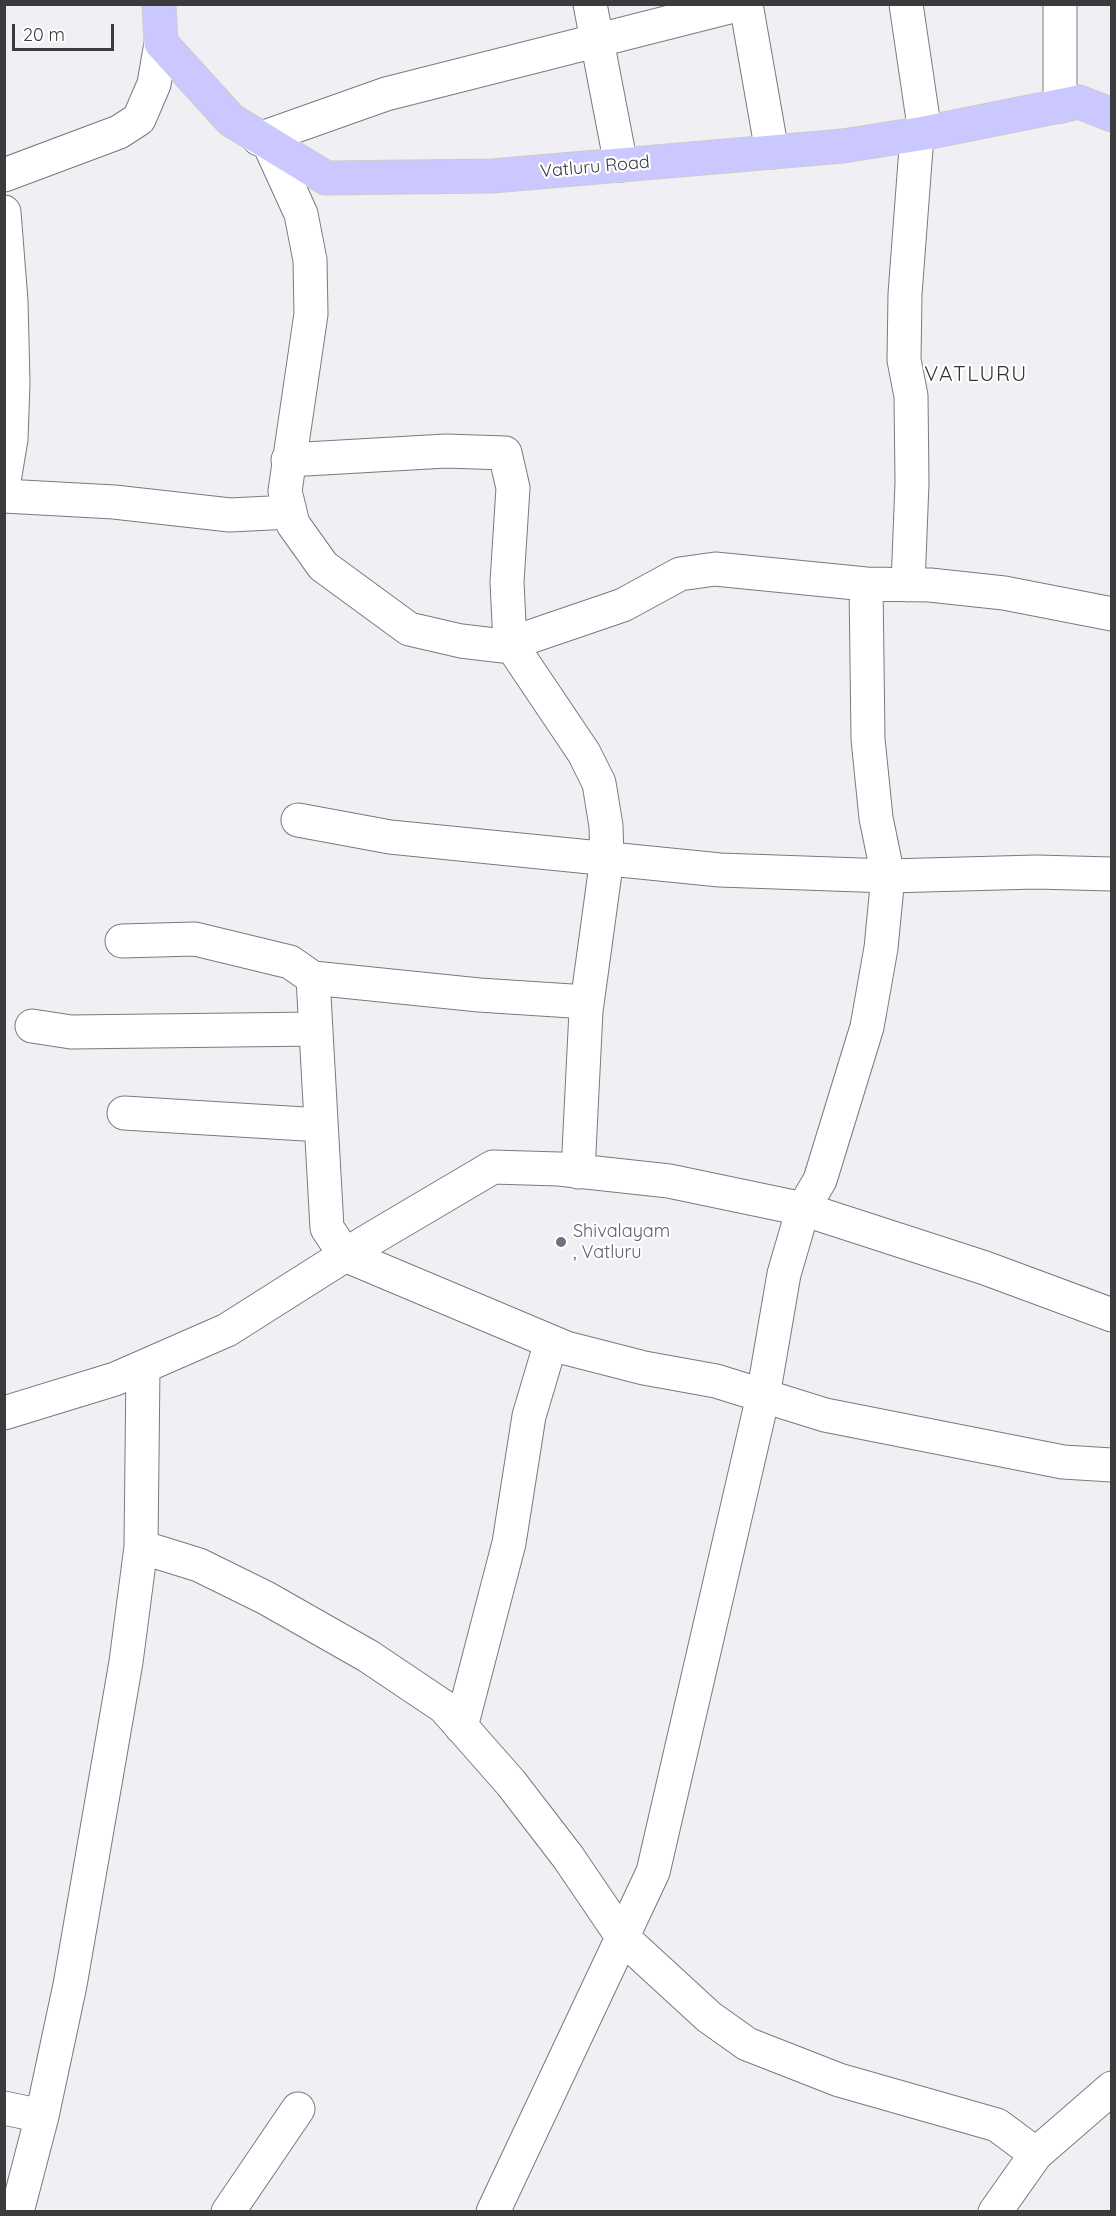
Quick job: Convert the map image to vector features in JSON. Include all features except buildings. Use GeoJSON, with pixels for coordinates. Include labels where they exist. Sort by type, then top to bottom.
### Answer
{"type":"FeatureCollection","features":[{"type":"Feature","properties":{"kind":"main road"},"geometry":{"type":"LineString","coordinates":[[159,4],[161,43]]}},
{"type":"Feature","properties":{"kind":"main road","name":"Vatluru Road"},"geometry":{"type":"LineString","coordinates":[[161,43],[231,120],[326,178],[492,176],[843,146],[921,134],[1079,102],[1112,115]]}},
{"type":"Feature","properties":{"kind":"street"},"geometry":{"type":"LineString","coordinates":[[590,4],[621,165]]}},
{"type":"Feature","properties":{"kind":"street"},"geometry":{"type":"LineString","coordinates":[[741,4],[386,94],[265,142],[301,214],[310,260],[311,314],[285,491],[293,524],[323,566],[410,629],[461,641],[503,646],[623,605],[680,574],[715,569],[866,584],[1004,593],[1112,614]]}},
{"type":"Feature","properties":{"kind":"street"},"geometry":{"type":"LineString","coordinates":[[746,4],[772,152]]}},
{"type":"Feature","properties":{"kind":"street"},"geometry":{"type":"LineString","coordinates":[[906,4],[921,134],[905,294],[904,360],[910,396],[912,483],[908,585]]}},
{"type":"Feature","properties":{"kind":"street"},"geometry":{"type":"LineString","coordinates":[[1060,4],[1060,106]]}},
{"type":"Feature","properties":{"kind":"street"},"geometry":{"type":"LineString","coordinates":[[4,175],[119,132],[139,119],[154,84],[161,43]]}},
{"type":"Feature","properties":{"kind":"street"},"geometry":{"type":"LineString","coordinates":[[4,212],[8,301],[8,439],[4,481]]}},
{"type":"Feature","properties":{"kind":"street"},"geometry":{"type":"LineString","coordinates":[[288,460],[446,451],[505,453],[513,488],[507,582],[510,643],[584,753],[599,783],[606,826],[607,858],[587,1002],[578,1172]]}},
{"type":"Feature","properties":{"kind":"street"},"geometry":{"type":"LineString","coordinates":[[4,496],[125,503],[230,515],[290,512]]}},
{"type":"Feature","properties":{"kind":"street"},"geometry":{"type":"LineString","coordinates":[[493,2211],[653,1872],[763,1396],[784,1274],[803,1209],[820,1180],[867,1027],[881,948],[888,876],[876,818],[868,739],[866,584]]}},
{"type":"Feature","properties":{"kind":"street"},"geometry":{"type":"LineString","coordinates":[[298,820],[390,837],[720,870],[888,876],[1036,872],[1112,874]]}},
{"type":"Feature","properties":{"kind":"street"},"geometry":{"type":"LineString","coordinates":[[122,940],[195,939],[249,950],[290,962],[313,978],[479,995],[587,1002]]}},
{"type":"Feature","properties":{"kind":"street"},"geometry":{"type":"LineString","coordinates":[[313,978],[327,1228],[345,1255],[551,1342],[644,1368],[717,1381],[825,1415],[1063,1462],[1112,1465]]}},
{"type":"Feature","properties":{"kind":"street"},"geometry":{"type":"LineString","coordinates":[[32,1026],[71,1032],[316,1029]]}},
{"type":"Feature","properties":{"kind":"street"},"geometry":{"type":"LineString","coordinates":[[124,1113],[321,1125]]}},
{"type":"Feature","properties":{"kind":"street"},"geometry":{"type":"LineString","coordinates":[[4,1413],[115,1379],[227,1330],[345,1255],[493,1167],[669,1181],[803,1209],[985,1268],[1112,1315]]}},
{"type":"Feature","properties":{"kind":"street"},"geometry":{"type":"LineString","coordinates":[[461,1726],[509,1543],[529,1416],[551,1342]]}},
{"type":"Feature","properties":{"kind":"street"},"geometry":{"type":"LineString","coordinates":[[17,2211],[42,2116],[70,1985],[126,1662],[141,1547],[143,1367]]}},
{"type":"Feature","properties":{"kind":"street"},"geometry":{"type":"LineString","coordinates":[[141,1547],[199,1566],[307,1621],[368,1656],[444,1707],[511,1783],[568,1857],[623,1938],[709,2017],[747,2043],[839,2080],[997,2125],[1036,2154]]}},
{"type":"Feature","properties":{"kind":"street"},"geometry":{"type":"LineString","coordinates":[[995,2211],[1036,2154],[1112,2088]]}},
{"type":"Feature","properties":{"kind":"street"},"geometry":{"type":"LineString","coordinates":[[4,2108],[42,2116]]}},
{"type":"Feature","properties":{"kind":"street"},"geometry":{"type":"LineString","coordinates":[[228,2211],[298,2109]]}},
{"type":"Feature","properties":{"kind":"place","name":"Shivalayam , Vatluru"},"geometry":{"type":"Point","coordinates":[561,1242]}},
{"type":"Feature","properties":{"kind":"district","name":"VATLURU"},"geometry":{"type":"Point","coordinates":[976,375]}}]}
